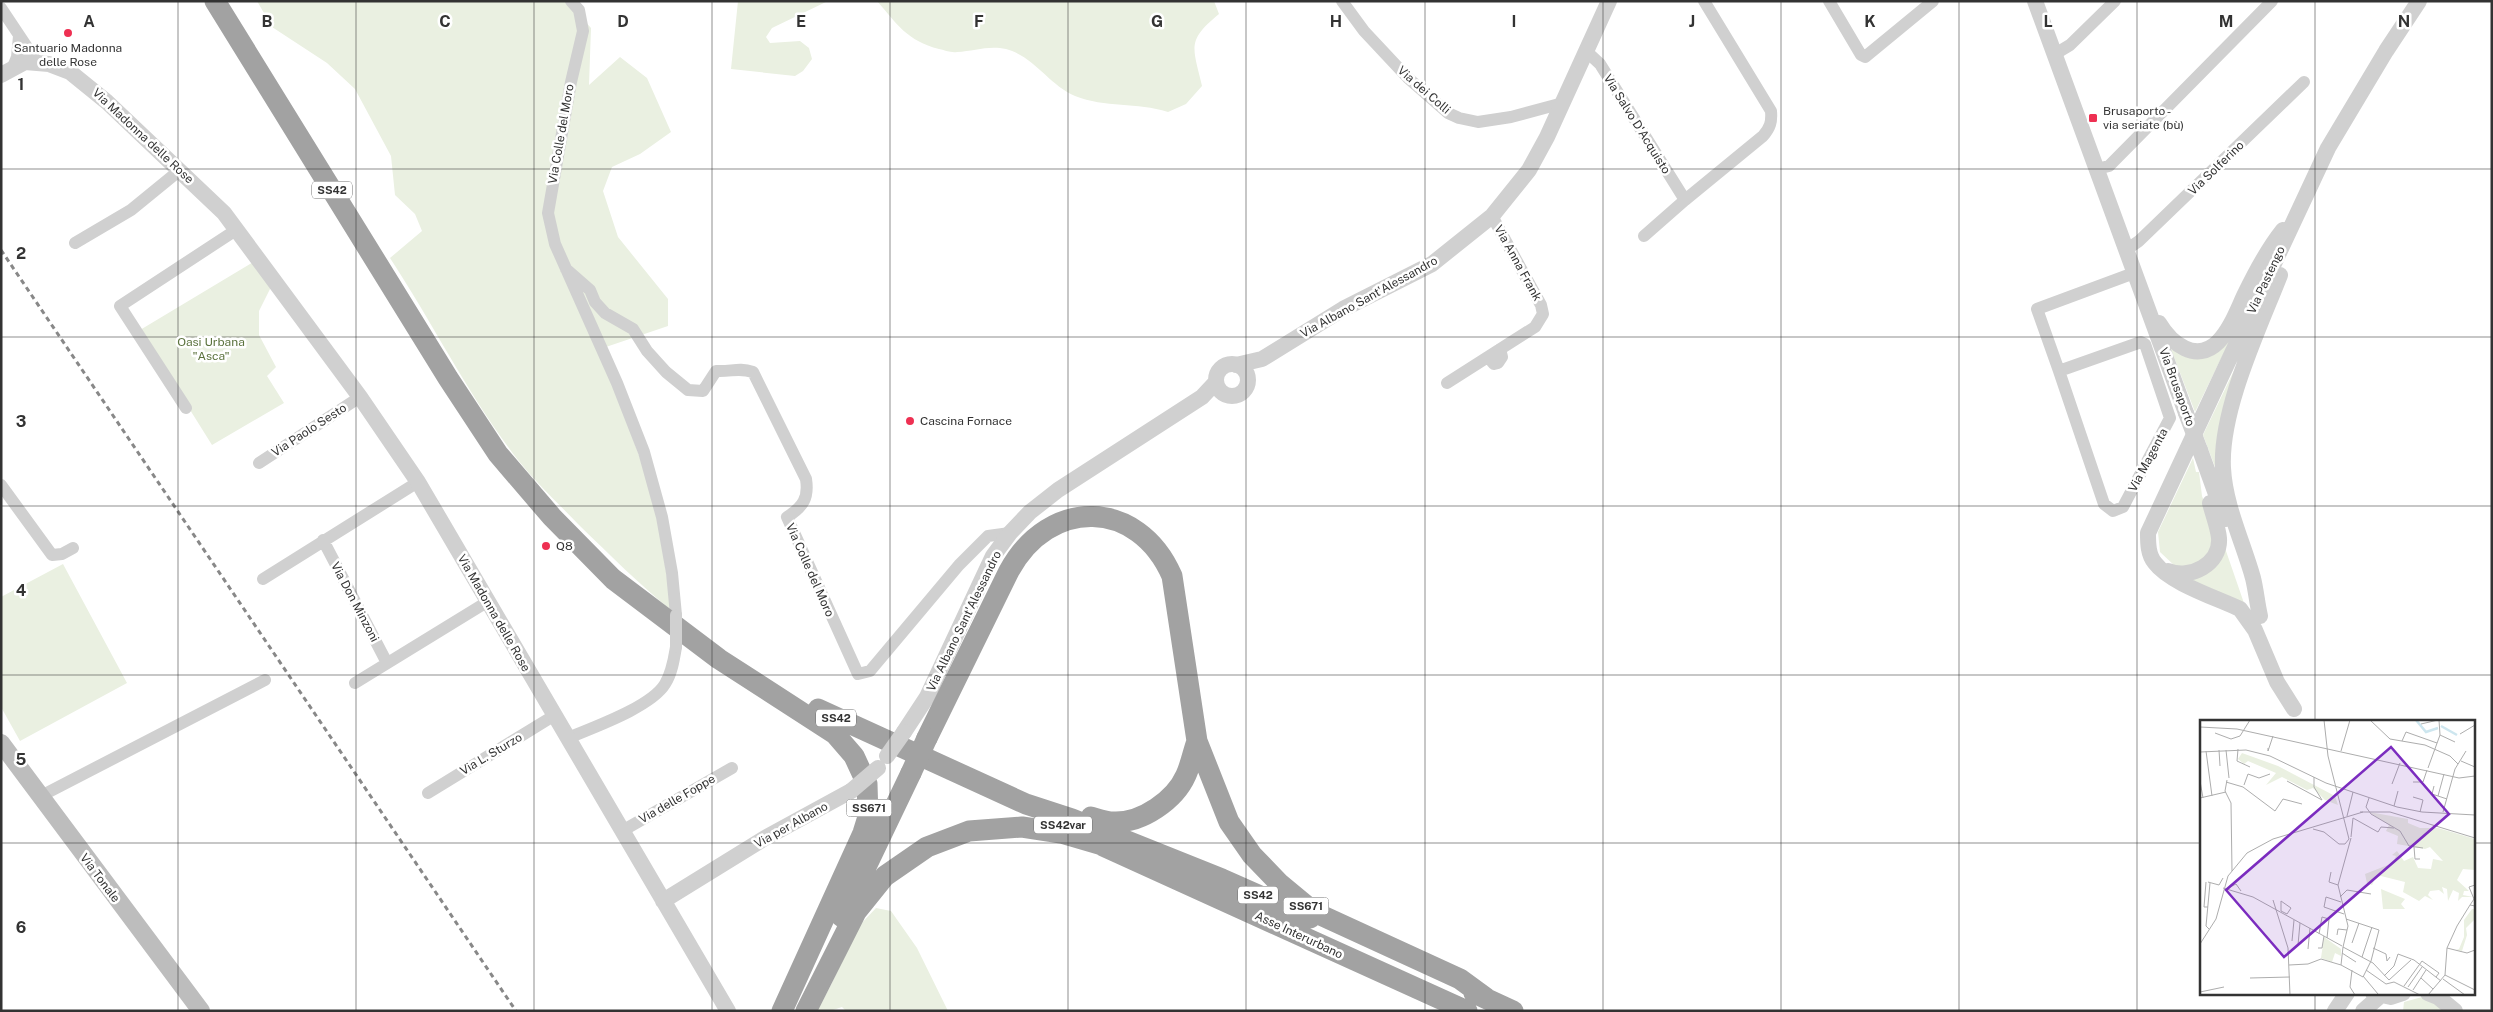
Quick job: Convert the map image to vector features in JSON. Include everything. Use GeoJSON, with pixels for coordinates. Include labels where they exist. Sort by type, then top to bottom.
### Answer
{"type":"FeatureCollection","features":[{"type":"Feature","properties":{"kind":"highway","name":"SS42"},"geometry":{"type":"LineString","coordinates":[[215,1],[448,378],[498,454],[552,517],[613,579],[720,659],[803,703],[1026,804],[1072,819],[1222,879],[1513,1011]]}},
{"type":"Feature","properties":{"kind":"highway","name":"SS671"},"geometry":{"type":"LineString","coordinates":[[795,1011],[927,738],[1017,558],[1036,537],[1050,528],[1075,519],[1096,517],[1116,520],[1133,528],[1150,542],[1165,562],[1175,591],[1197,741],[1229,822],[1252,855],[1279,883],[1314,912],[1460,979],[1486,998]]}},
{"type":"Feature","properties":{"kind":"highway","name":"SS671"},"geometry":{"type":"LineString","coordinates":[[720,659],[835,734],[854,756],[868,784],[868,817],[863,833],[782,1011]]}},
{"type":"Feature","properties":{"kind":"highway"},"geometry":{"type":"LineString","coordinates":[[954,772],[972,770],[1074,813],[1119,822],[1149,812],[1172,795],[1186,775],[1197,741]]}},
{"type":"Feature","properties":{"kind":"highway","name":"Asse Interurbano"},"geometry":{"type":"LineString","coordinates":[[1026,804],[1102,845],[1467,1011]]}},
{"type":"Feature","properties":{"kind":"highway"},"geometry":{"type":"LineString","coordinates":[[806,1011],[856,912],[885,876],[927,847],[969,831],[1022,826],[1061,833],[1102,845]]}},
{"type":"Feature","properties":{"kind":"main road","name":"Via Tonale"},"geometry":{"type":"LineString","coordinates":[[1,744],[201,1011]]}},
{"type":"Feature","properties":{"kind":"street","name":"Via Colle del Moro"},"geometry":{"type":"LineString","coordinates":[[568,738],[628,711],[652,697],[665,684],[673,665],[676,647],[676,615],[672,573],[662,517],[644,452],[617,383],[566,269],[556,244],[548,213],[571,82],[583,31],[579,10],[571,1]]}},
{"type":"Feature","properties":{"kind":"street","name":"Via dei Colli"},"geometry":{"type":"LineString","coordinates":[[1342,1],[1364,31],[1408,78],[1448,113],[1459,118],[1478,122],[1511,117],[1563,103]]}},
{"type":"Feature","properties":{"kind":"street","name":"Via Albano Sant'Alessandro"},"geometry":{"type":"LineString","coordinates":[[1236,365],[1262,359],[1343,309],[1432,264],[1492,216],[1529,170],[1563,103],[1610,1]]}},
{"type":"Feature","properties":{"kind":"street"},"geometry":{"type":"LineString","coordinates":[[1644,236],[1763,136],[1770,128],[1771,111],[1704,1]]}},
{"type":"Feature","properties":{"kind":"street"},"geometry":{"type":"LineString","coordinates":[[1829,1],[1861,55],[1865,57],[1933,1]]}},
{"type":"Feature","properties":{"kind":"street","name":"Via Brusaporto"},"geometry":{"type":"LineString","coordinates":[[2035,1],[2296,715]]}},
{"type":"Feature","properties":{"kind":"street"},"geometry":{"type":"LineString","coordinates":[[2055,54],[2070,45],[2115,1]]}},
{"type":"Feature","properties":{"kind":"street"},"geometry":{"type":"LineString","coordinates":[[2097,170],[2109,166],[2272,1]]}},
{"type":"Feature","properties":{"kind":"street","name":"Via Pastengo"},"geometry":{"type":"LineString","coordinates":[[2161,569],[2151,556],[2148,533],[2328,148],[2386,51],[2419,1]]}},
{"type":"Feature","properties":{"kind":"street"},"geometry":{"type":"LineString","coordinates":[[1,8],[37,62]]}},
{"type":"Feature","properties":{"kind":"street"},"geometry":{"type":"LineString","coordinates":[[7,71],[17,57],[19,36]]}},
{"type":"Feature","properties":{"kind":"street","name":"Via Salvo D'Acquisto"},"geometry":{"type":"LineString","coordinates":[[1586,50],[1600,64],[1685,200]]}},
{"type":"Feature","properties":{"kind":"street"},"geometry":{"type":"LineString","coordinates":[[7,71],[25,62],[37,62]]}},
{"type":"Feature","properties":{"kind":"street","name":"Via Madonna delle Rose"},"geometry":{"type":"LineString","coordinates":[[37,62],[70,72],[86,83],[180,170],[224,214],[360,397],[418,482],[728,1011]]}},
{"type":"Feature","properties":{"kind":"street","name":"Via Solferino"},"geometry":{"type":"LineString","coordinates":[[2126,250],[2140,241],[2304,82]]}},
{"type":"Feature","properties":{"kind":"street"},"geometry":{"type":"LineString","coordinates":[[75,243],[131,210],[180,170]]}},
{"type":"Feature","properties":{"kind":"street"},"geometry":{"type":"LineString","coordinates":[[2136,278],[2167,337],[2175,344],[2193,351],[2211,347],[2218,342],[2232,321],[2270,246],[2302,204]]}},
{"type":"Feature","properties":{"kind":"street"},"geometry":{"type":"LineString","coordinates":[[2260,616],[2253,579],[2232,517],[2223,468],[2225,434],[2236,392],[2288,254],[2302,204]]}},
{"type":"Feature","properties":{"kind":"street","name":"Via Anna Frank"},"geometry":{"type":"LineString","coordinates":[[1448,383],[1535,327],[1543,314],[1541,305],[1492,216]]}},
{"type":"Feature","properties":{"kind":"street"},"geometry":{"type":"LineString","coordinates":[[186,408],[120,306],[236,230]]}},
{"type":"Feature","properties":{"kind":"street","name":"Via Colle del Moro"},"geometry":{"type":"LineString","coordinates":[[566,269],[590,290],[595,302],[605,313],[633,329],[647,351],[666,372],[688,390],[702,391],[716,371],[731,372],[741,368],[753,372],[806,479],[808,493],[799,510],[786,517],[858,674],[870,671],[960,565],[988,536],[1010,533]]}},
{"type":"Feature","properties":{"kind":"street","name":"Via Magenta"},"geometry":{"type":"LineString","coordinates":[[2059,371],[2136,343],[2145,344],[2170,418],[2123,507],[2118,510],[2108,509],[2104,504],[2037,309],[2136,278]]}},
{"type":"Feature","properties":{"kind":"street","name":"Via Albano Sant'Alessandro"},"geometry":{"type":"LineString","coordinates":[[1247,380],[1262,359]]}},
{"type":"Feature","properties":{"kind":"street"},"geometry":{"type":"LineString","coordinates":[[1231,364],[1245,371],[1247,380],[1240,393],[1221,388],[1216,376],[1222,368],[1231,364]]}},
{"type":"Feature","properties":{"kind":"street","name":"Via Albano Sant'Alessandro"},"geometry":{"type":"LineString","coordinates":[[904,732],[927,697],[992,556],[1010,533],[1030,512],[1058,490],[1202,397],[1221,388]]}},
{"type":"Feature","properties":{"kind":"street","name":"Via Paolo Sesto"},"geometry":{"type":"LineString","coordinates":[[259,463],[360,397]]}},
{"type":"Feature","properties":{"kind":"street"},"geometry":{"type":"LineString","coordinates":[[2161,569],[2172,573],[2192,573],[2208,564],[2218,548],[2219,539],[2207,493],[2201,454]]}},
{"type":"Feature","properties":{"kind":"street"},"geometry":{"type":"LineString","coordinates":[[263,579],[418,482]]}},
{"type":"Feature","properties":{"kind":"street"},"geometry":{"type":"LineString","coordinates":[[1,485],[52,555],[62,554],[73,548]]}},
{"type":"Feature","properties":{"kind":"street","name":"Via Don Minzoni"},"geometry":{"type":"LineString","coordinates":[[323,540],[387,663]]}},
{"type":"Feature","properties":{"kind":"street"},"geometry":{"type":"LineString","coordinates":[[2161,569],[2240,610],[2255,630],[2277,682],[2296,715]]}},
{"type":"Feature","properties":{"kind":"street"},"geometry":{"type":"LineString","coordinates":[[355,683],[487,602]]}},
{"type":"Feature","properties":{"kind":"street"},"geometry":{"type":"LineString","coordinates":[[40,797],[265,680]]}},
{"type":"Feature","properties":{"kind":"street","name":"Via L. Sturzo"},"geometry":{"type":"LineString","coordinates":[[428,793],[555,716]]}},
{"type":"Feature","properties":{"kind":"street","name":"Via per Albano"},"geometry":{"type":"LineString","coordinates":[[662,901],[765,838],[851,791],[883,762],[904,732]]}},
{"type":"Feature","properties":{"kind":"street","name":"Via delle Foppe"},"geometry":{"type":"LineString","coordinates":[[622,831],[732,768]]}},
{"type":"Feature","properties":{"kind":"street"},"geometry":{"type":"LineString","coordinates":[[2335,1011],[2346,994]]}},
{"type":"Feature","properties":{"kind":"street"},"geometry":{"type":"LineString","coordinates":[[2363,1011],[2377,995],[2391,997],[2400,994]]}},
{"type":"Feature","properties":{"kind":"street"},"geometry":{"type":"LineString","coordinates":[[2430,994],[2438,997],[2455,1011]]}},
{"type":"Feature","properties":{"kind":"street"},"geometry":{"type":"LineString","coordinates":[[2444,994],[2464,1011]]}},
{"type":"Feature","properties":{"kind":"green space"},"geometry":{"type":"Polygon","coordinates":[[[257,1],[567,1],[591,28],[589,85],[620,57],[647,78],[671,132],[640,154],[612,167],[603,191],[618,237],[668,299],[668,326],[600,349],[655,499],[672,611],[625,570],[548,494],[525,469],[500,436],[390,258],[422,231],[415,214],[395,195],[391,156],[355,89],[327,63],[272,27],[257,1]]]}},
{"type":"Feature","properties":{"kind":"green space"},"geometry":{"type":"Polygon","coordinates":[[[738,1],[828,1],[772,28],[766,37],[770,43],[800,41],[809,48],[812,59],[803,71],[795,76],[731,69],[738,1]]]}},
{"type":"Feature","properties":{"kind":"green space"},"geometry":{"type":"Polygon","coordinates":[[[877,1],[1214,1],[1219,14],[1201,31],[1195,46],[1196,62],[1202,86],[1186,104],[1168,112],[1145,107],[1086,100],[1075,96],[1057,85],[1034,64],[1006,49],[988,48],[955,52],[928,46],[904,31],[877,1]]]}},
{"type":"Feature","properties":{"kind":"green space","name":"Oasi Urbana \"Asca\""},"geometry":{"type":"Polygon","coordinates":[[[255,261],[272,285],[259,311],[259,335],[276,367],[267,376],[284,403],[212,445],[140,330],[255,261]]]}},
{"type":"Feature","properties":{"kind":"green space"},"geometry":{"type":"Polygon","coordinates":[[[2254,291],[2195,412],[2171,349],[2196,355],[2254,291]]]}},
{"type":"Feature","properties":{"kind":"green space"},"geometry":{"type":"Polygon","coordinates":[[[2239,360],[2217,472],[2203,435],[2239,360]]]}},
{"type":"Feature","properties":{"kind":"green space"},"geometry":{"type":"Polygon","coordinates":[[[2193,458],[2196,472],[2199,472],[2202,496],[2213,526],[2214,544],[2201,564],[2176,567],[2160,552],[2158,532],[2193,458]]]}},
{"type":"Feature","properties":{"kind":"green space"},"geometry":{"type":"Polygon","coordinates":[[[2224,549],[2226,551],[2245,606],[2189,581],[2224,549]]]}},
{"type":"Feature","properties":{"kind":"green space"},"geometry":{"type":"Polygon","coordinates":[[[63,564],[127,683],[20,741],[1,707],[1,597],[63,564]]]}},
{"type":"Feature","properties":{"kind":"green space"},"geometry":{"type":"Polygon","coordinates":[[[876,908],[891,911],[917,948],[948,1011],[846,1011],[842,1007],[830,1011],[817,1011],[858,927],[876,908]]]}},
{"type":"Feature","properties":{"kind":"green space"},"geometry":{"type":"Polygon","coordinates":[[[2422,997],[2449,1011],[2403,1011],[2404,1002],[2422,997]]]}},
{"type":"Feature","properties":{"kind":"railway"},"geometry":{"type":"LineString","coordinates":[[1,250],[516,1011]]}},
{"type":"Feature","properties":{"kind":"place","name":"Santuario Madonna delle Rose"},"geometry":{"type":"Point","coordinates":[68,33]}},
{"type":"Feature","properties":{"kind":"place","name":"Brusaporto - via seriate (bù)"},"geometry":{"type":"Point","coordinates":[2093,118]}},
{"type":"Feature","properties":{"kind":"place","name":"Cascina Fornace"},"geometry":{"type":"Point","coordinates":[910,421]}},
{"type":"Feature","properties":{"kind":"place","name":"Q8"},"geometry":{"type":"Point","coordinates":[546,546]}}]}
